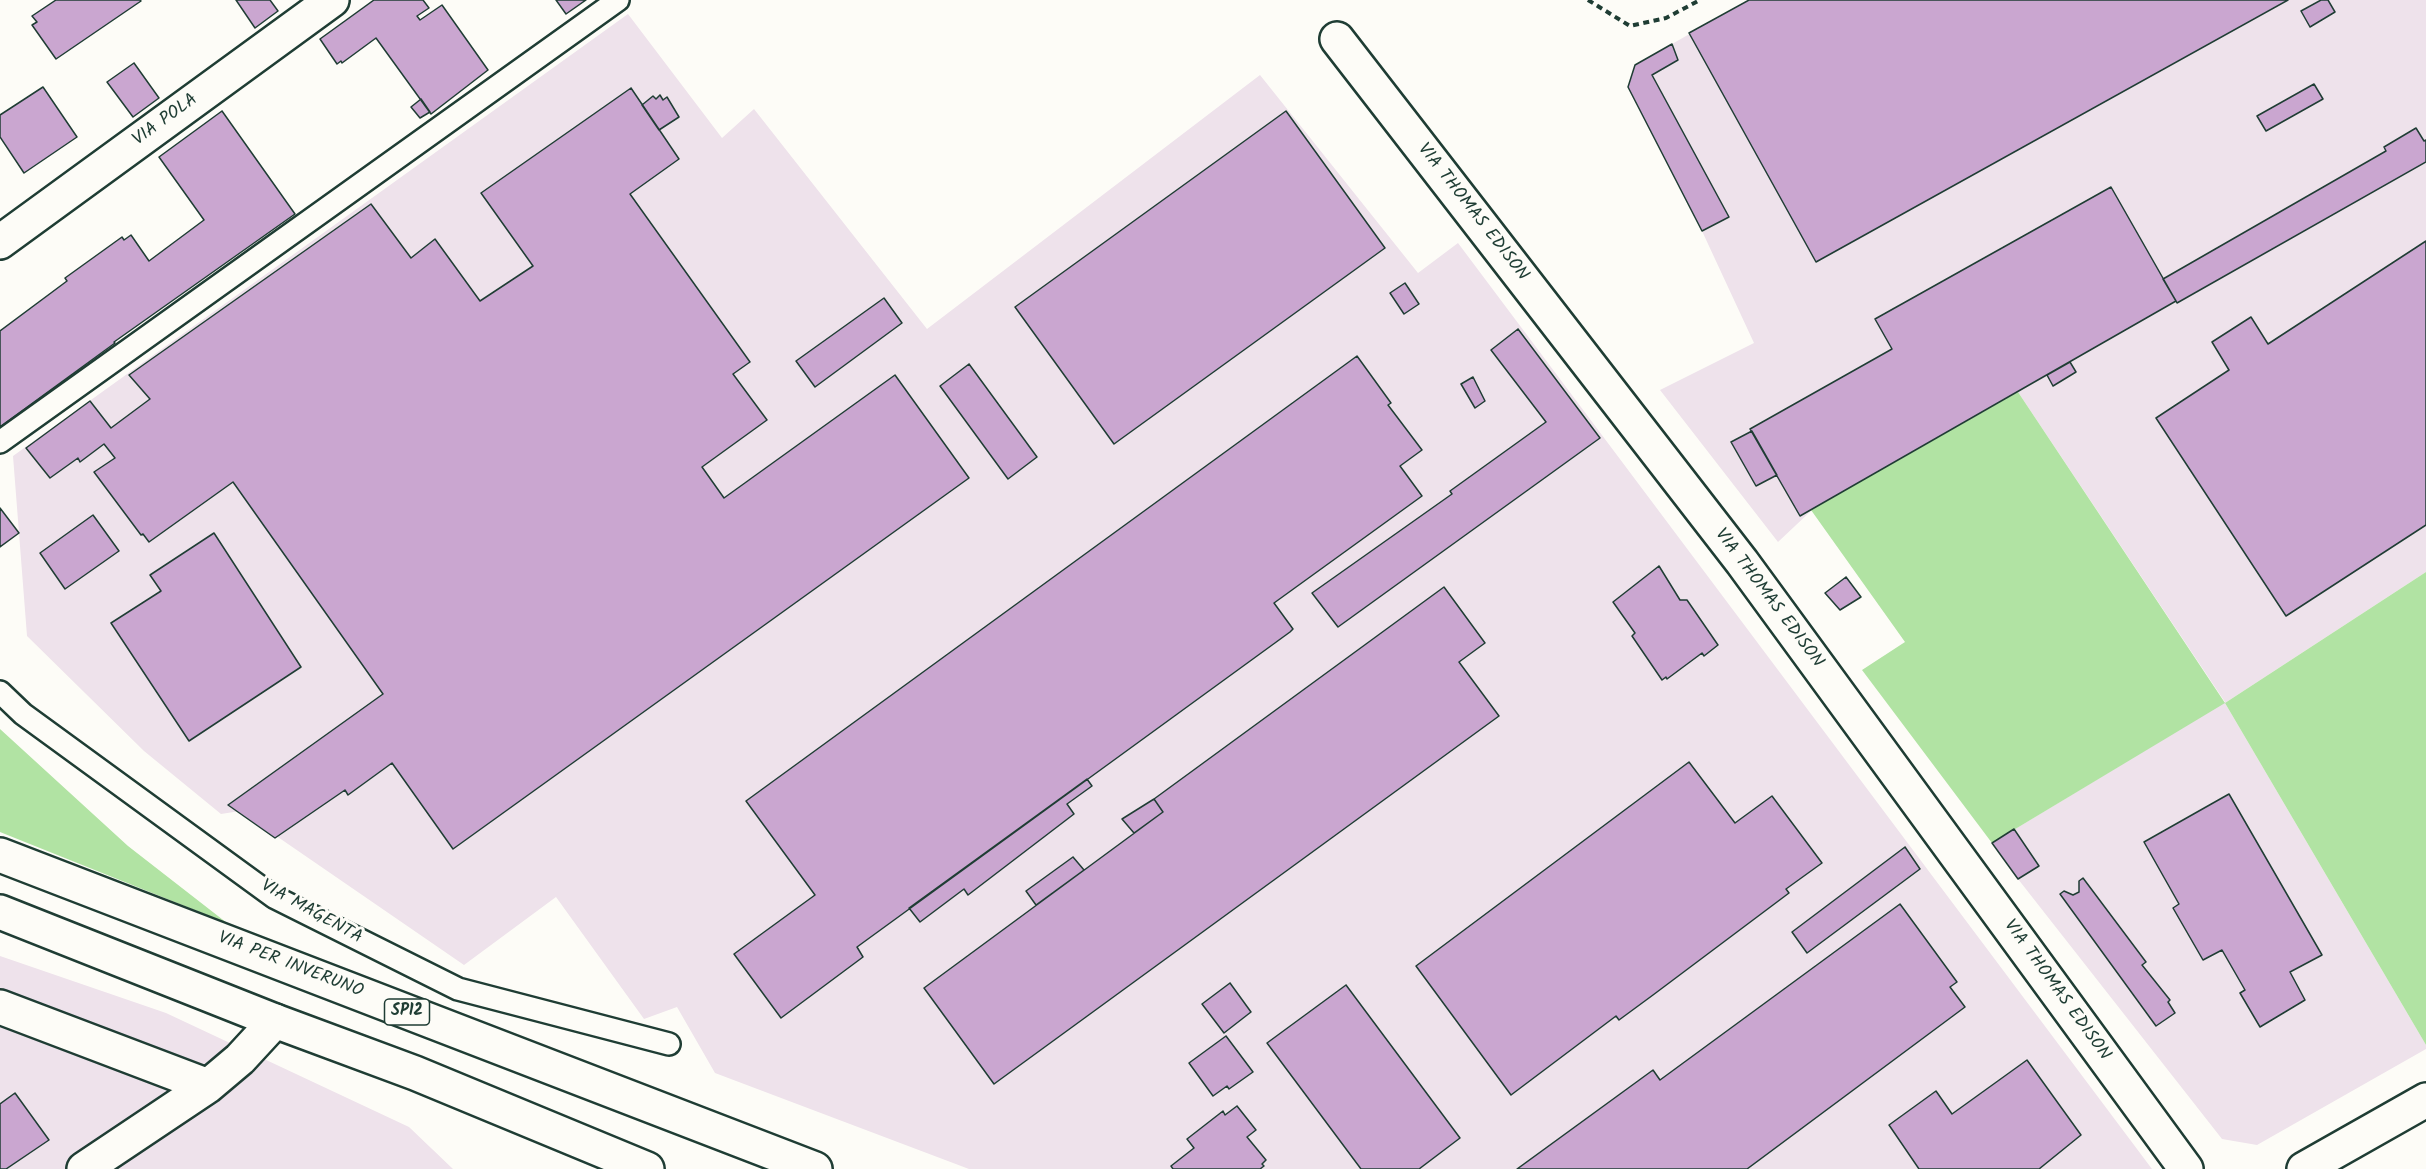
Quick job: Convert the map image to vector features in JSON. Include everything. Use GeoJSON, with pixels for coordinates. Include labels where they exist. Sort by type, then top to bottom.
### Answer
{"type":"FeatureCollection","features":[{"type":"Feature","properties":{"kind":"street","name":"VIA POLA"},"geometry":{"type":"LineString","coordinates":[[0,242],[332,0]]}},
{"type":"Feature","properties":{"kind":"street","name":"VIA THOMAS EDISON"},"geometry":{"type":"LineString","coordinates":[[1337,39],[1742,562],[2186,1169]]}},
{"type":"Feature","properties":{"kind":"street","name":"VIA PER INVERUNO"},"geometry":{"type":"LineString","coordinates":[[0,855],[815,1169]]}},
{"type":"Feature","properties":{"kind":"street"},"geometry":{"type":"LineString","coordinates":[[0,912],[275,1021],[415,1073],[647,1169]]}},
{"type":"Feature","properties":{"kind":"street"},"geometry":{"type":"LineString","coordinates":[[0,1006],[208,1086]]}},
{"type":"Feature","properties":{"kind":"street"},"geometry":{"type":"LineString","coordinates":[[84,1169],[208,1086],[252,1048],[275,1021]]}},
{"type":"Feature","properties":{"kind":"street"},"geometry":{"type":"LineString","coordinates":[[2304,1169],[2426,1100]]}},
{"type":"Feature","properties":{"kind":"lane"},"geometry":{"type":"LineString","coordinates":[[0,442],[618,0]]}},
{"type":"Feature","properties":{"kind":"lane","name":"VIA MAGENTA"},"geometry":{"type":"LineString","coordinates":[[0,692],[23,714],[274,897],[458,989],[669,1044]]}},
{"type":"Feature","properties":{"kind":"path"},"geometry":{"type":"LineString","coordinates":[[1588,0],[1630,26],[1666,18],[1700,0]]}},
{"type":"Feature","properties":{"kind":"shaded area"},"geometry":{"type":"Polygon","coordinates":[[[1749,0],[2426,0],[2426,572],[2225,703],[2426,1045],[2426,1049],[2257,1145],[2222,1139],[1992,843],[2225,702],[2018,392],[1812,510],[1778,542],[1660,390],[1754,343],[1702,231],[1628,87],[1672,44],[1749,0]]]}},
{"type":"Feature","properties":{"kind":"shaded area"},"geometry":{"type":"Polygon","coordinates":[[[628,14],[722,138],[754,109],[927,329],[1260,75],[1418,273],[1458,243],[2152,1169],[969,1169],[715,1073],[677,1007],[644,1019],[556,897],[464,965],[240,811],[221,814],[144,751],[27,636],[13,456],[628,14]]]}},
{"type":"Feature","properties":{"kind":"shaded area"},"geometry":{"type":"Polygon","coordinates":[[[0,956],[166,1013],[409,1127],[453,1169],[0,1169],[0,956]]]}},
{"type":"Feature","properties":{"kind":"green space"},"geometry":{"type":"Polygon","coordinates":[[[2018,392],[2225,703],[1992,843],[1862,670],[1905,642],[1811,510],[2018,392]]]}},
{"type":"Feature","properties":{"kind":"green space"},"geometry":{"type":"Polygon","coordinates":[[[2426,572],[2426,1045],[2225,703],[2426,572]]]}},
{"type":"Feature","properties":{"kind":"green space"},"geometry":{"type":"Polygon","coordinates":[[[0,729],[128,846],[227,923],[0,832],[0,729]]]}},
{"type":"Feature","properties":{"kind":"building"},"geometry":{"type":"Polygon","coordinates":[[[56,0],[141,1],[56,59],[32,25],[37,22],[32,16],[56,0]]]}},
{"type":"Feature","properties":{"kind":"building"},"geometry":{"type":"Polygon","coordinates":[[[236,0],[270,0],[278,11],[255,28],[236,0]]]}},
{"type":"Feature","properties":{"kind":"building"},"geometry":{"type":"Polygon","coordinates":[[[374,0],[423,0],[429,8],[417,16],[420,20],[442,5],[488,70],[431,114],[376,38],[342,63],[341,61],[337,64],[320,39],[374,0]]]}},
{"type":"Feature","properties":{"kind":"building"},"geometry":{"type":"Polygon","coordinates":[[[556,0],[586,0],[566,14],[556,0]]]}},
{"type":"Feature","properties":{"kind":"building"},"geometry":{"type":"Polygon","coordinates":[[[1749,0],[2288,0],[1816,262],[1689,33],[1749,0]]]}},
{"type":"Feature","properties":{"kind":"building"},"geometry":{"type":"Polygon","coordinates":[[[2321,0],[2328,0],[2335,12],[2310,27],[2301,11],[2321,0]]]}},
{"type":"Feature","properties":{"kind":"building"},"geometry":{"type":"Polygon","coordinates":[[[1672,44],[1678,60],[1652,75],[1729,217],[1702,231],[1628,87],[1635,65],[1672,44]]]}},
{"type":"Feature","properties":{"kind":"building"},"geometry":{"type":"Polygon","coordinates":[[[134,63],[159,98],[133,117],[107,82],[134,63]]]}},
{"type":"Feature","properties":{"kind":"building"},"geometry":{"type":"Polygon","coordinates":[[[2314,84],[2323,99],[2266,131],[2257,116],[2314,84]]]}},
{"type":"Feature","properties":{"kind":"building"},"geometry":{"type":"Polygon","coordinates":[[[43,87],[77,137],[24,173],[0,137],[0,115],[43,87]]]}},
{"type":"Feature","properties":{"kind":"building"},"geometry":{"type":"Polygon","coordinates":[[[631,88],[679,159],[630,194],[750,362],[733,374],[767,420],[702,467],[724,498],[895,375],[969,478],[453,849],[392,763],[348,795],[345,790],[275,838],[228,805],[383,694],[233,482],[149,542],[143,534],[141,535],[94,472],[115,458],[104,444],[80,462],[78,458],[50,478],[26,448],[90,401],[111,428],[150,399],[129,375],[371,204],[411,258],[435,239],[480,301],[533,266],[481,193],[631,88]]]}},
{"type":"Feature","properties":{"kind":"building"},"geometry":{"type":"Polygon","coordinates":[[[660,95],[663,100],[667,97],[679,117],[659,130],[642,105],[653,96],[656,99],[660,95]]]}},
{"type":"Feature","properties":{"kind":"building"},"geometry":{"type":"Polygon","coordinates":[[[421,99],[430,112],[420,118],[411,107],[421,99]]]}},
{"type":"Feature","properties":{"kind":"building"},"geometry":{"type":"Polygon","coordinates":[[[222,111],[295,214],[114,342],[0,427],[0,331],[67,281],[65,278],[122,237],[124,240],[131,235],[149,261],[204,220],[159,157],[222,111]]]}},
{"type":"Feature","properties":{"kind":"building"},"geometry":{"type":"Polygon","coordinates":[[[1286,111],[1385,248],[1114,444],[1015,307],[1286,111]]]}},
{"type":"Feature","properties":{"kind":"building"},"geometry":{"type":"Polygon","coordinates":[[[2416,128],[2424,141],[2426,140],[2426,162],[2177,303],[2163,279],[2386,151],[2384,147],[2416,128]]]}},
{"type":"Feature","properties":{"kind":"building"},"geometry":{"type":"Polygon","coordinates":[[[2111,187],[2176,301],[1800,516],[1750,429],[1892,349],[1875,319],[2111,187]]]}},
{"type":"Feature","properties":{"kind":"building"},"geometry":{"type":"Polygon","coordinates":[[[2426,241],[2426,525],[2286,616],[2156,418],[2229,370],[2212,342],[2251,317],[2268,344],[2426,241]]]}},
{"type":"Feature","properties":{"kind":"building"},"geometry":{"type":"Polygon","coordinates":[[[1405,283],[1419,304],[1404,314],[1390,293],[1405,283]]]}},
{"type":"Feature","properties":{"kind":"building"},"geometry":{"type":"Polygon","coordinates":[[[884,298],[902,323],[815,387],[796,361],[884,298]]]}},
{"type":"Feature","properties":{"kind":"building"},"geometry":{"type":"Polygon","coordinates":[[[1518,329],[1600,438],[1338,627],[1312,593],[1452,494],[1450,491],[1546,422],[1491,350],[1518,329]]]}},
{"type":"Feature","properties":{"kind":"building"},"geometry":{"type":"Polygon","coordinates":[[[1357,356],[1391,403],[1388,405],[1422,450],[1400,466],[1422,496],[1274,603],[1293,629],[1290,632],[857,947],[863,957],[781,1018],[734,954],[815,895],[746,801],[1357,356]]]}},
{"type":"Feature","properties":{"kind":"building"},"geometry":{"type":"Polygon","coordinates":[[[2070,362],[2076,372],[2053,386],[2047,375],[2070,362]]]}},
{"type":"Feature","properties":{"kind":"building"},"geometry":{"type":"Polygon","coordinates":[[[969,364],[1037,457],[1008,479],[940,386],[969,364]]]}},
{"type":"Feature","properties":{"kind":"building"},"geometry":{"type":"Polygon","coordinates":[[[1473,377],[1485,401],[1475,408],[1461,384],[1473,377]]]}},
{"type":"Feature","properties":{"kind":"building"},"geometry":{"type":"Polygon","coordinates":[[[1752,431],[1777,475],[1756,486],[1731,442],[1752,431]]]}},
{"type":"Feature","properties":{"kind":"building"},"geometry":{"type":"Polygon","coordinates":[[[0,508],[19,533],[0,547],[0,508]]]}},
{"type":"Feature","properties":{"kind":"building"},"geometry":{"type":"Polygon","coordinates":[[[93,515],[119,551],[65,589],[40,553],[93,515]]]}},
{"type":"Feature","properties":{"kind":"building"},"geometry":{"type":"Polygon","coordinates":[[[214,533],[301,667],[189,741],[111,623],[161,591],[150,575],[214,533]]]}},
{"type":"Feature","properties":{"kind":"building"},"geometry":{"type":"Polygon","coordinates":[[[1659,566],[1680,600],[1687,600],[1718,645],[1704,656],[1702,653],[1667,679],[1666,677],[1662,680],[1632,636],[1635,633],[1613,602],[1659,566]]]}},
{"type":"Feature","properties":{"kind":"building"},"geometry":{"type":"Polygon","coordinates":[[[1846,577],[1861,597],[1840,610],[1825,593],[1846,577]]]}},
{"type":"Feature","properties":{"kind":"building"},"geometry":{"type":"Polygon","coordinates":[[[1444,587],[1485,643],[1459,662],[1499,716],[994,1084],[924,988],[1163,812],[1154,799],[1444,587]]]}},
{"type":"Feature","properties":{"kind":"building"},"geometry":{"type":"Polygon","coordinates":[[[1689,762],[1735,823],[1772,796],[1822,863],[1786,889],[1789,893],[1653,995],[1619,1020],[1616,1016],[1511,1095],[1416,966],[1689,762]]]}},
{"type":"Feature","properties":{"kind":"building"},"geometry":{"type":"Polygon","coordinates":[[[1087,779],[1092,786],[1067,804],[1074,814],[968,895],[964,889],[920,922],[909,908],[1087,779]]]}},
{"type":"Feature","properties":{"kind":"building"},"geometry":{"type":"Polygon","coordinates":[[[2229,794],[2322,955],[2290,972],[2305,1000],[2260,1027],[2240,993],[2245,990],[2222,950],[2203,960],[2173,908],[2179,904],[2144,842],[2229,794]]]}},
{"type":"Feature","properties":{"kind":"building"},"geometry":{"type":"Polygon","coordinates":[[[1154,799],[1163,812],[1134,833],[1122,819],[1154,799]]]}},
{"type":"Feature","properties":{"kind":"building"},"geometry":{"type":"Polygon","coordinates":[[[2014,829],[2039,866],[2018,879],[1992,843],[2014,829]]]}},
{"type":"Feature","properties":{"kind":"building"},"geometry":{"type":"Polygon","coordinates":[[[1905,847],[1920,869],[1807,953],[1792,932],[1905,847]]]}},
{"type":"Feature","properties":{"kind":"building"},"geometry":{"type":"Polygon","coordinates":[[[1073,857],[1084,870],[1036,905],[1026,891],[1073,857]]]}},
{"type":"Feature","properties":{"kind":"building"},"geometry":{"type":"Polygon","coordinates":[[[2083,878],[2146,962],[2142,965],[2170,1000],[2168,1002],[2175,1013],[2156,1026],[2060,894],[2064,891],[2073,895],[2079,892],[2079,881],[2083,878]]]}},
{"type":"Feature","properties":{"kind":"building"},"geometry":{"type":"Polygon","coordinates":[[[1900,904],[1957,982],[1950,987],[1965,1007],[1747,1169],[1517,1169],[1653,1070],[1660,1080],[1900,904]]]}},
{"type":"Feature","properties":{"kind":"building"},"geometry":{"type":"Polygon","coordinates":[[[1230,983],[1251,1012],[1224,1033],[1202,1004],[1230,983]]]}},
{"type":"Feature","properties":{"kind":"building"},"geometry":{"type":"Polygon","coordinates":[[[1346,985],[1460,1138],[1419,1169],[1361,1169],[1267,1043],[1346,985]]]}},
{"type":"Feature","properties":{"kind":"building"},"geometry":{"type":"Polygon","coordinates":[[[1226,1036],[1253,1072],[1229,1089],[1227,1086],[1213,1096],[1189,1063],[1226,1036]]]}},
{"type":"Feature","properties":{"kind":"building"},"geometry":{"type":"Polygon","coordinates":[[[2027,1060],[2081,1135],[2039,1169],[1919,1169],[1889,1125],[1936,1091],[1952,1114],[2027,1060]]]}},
{"type":"Feature","properties":{"kind":"building"},"geometry":{"type":"Polygon","coordinates":[[[15,1093],[49,1140],[6,1169],[0,1169],[0,1104],[15,1093]]]}},
{"type":"Feature","properties":{"kind":"building"},"geometry":{"type":"Polygon","coordinates":[[[1237,1106],[1256,1130],[1247,1137],[1266,1160],[1262,1164],[1264,1166],[1260,1169],[1173,1169],[1171,1166],[1194,1148],[1187,1139],[1223,1111],[1225,1115],[1237,1106]]]}}]}
